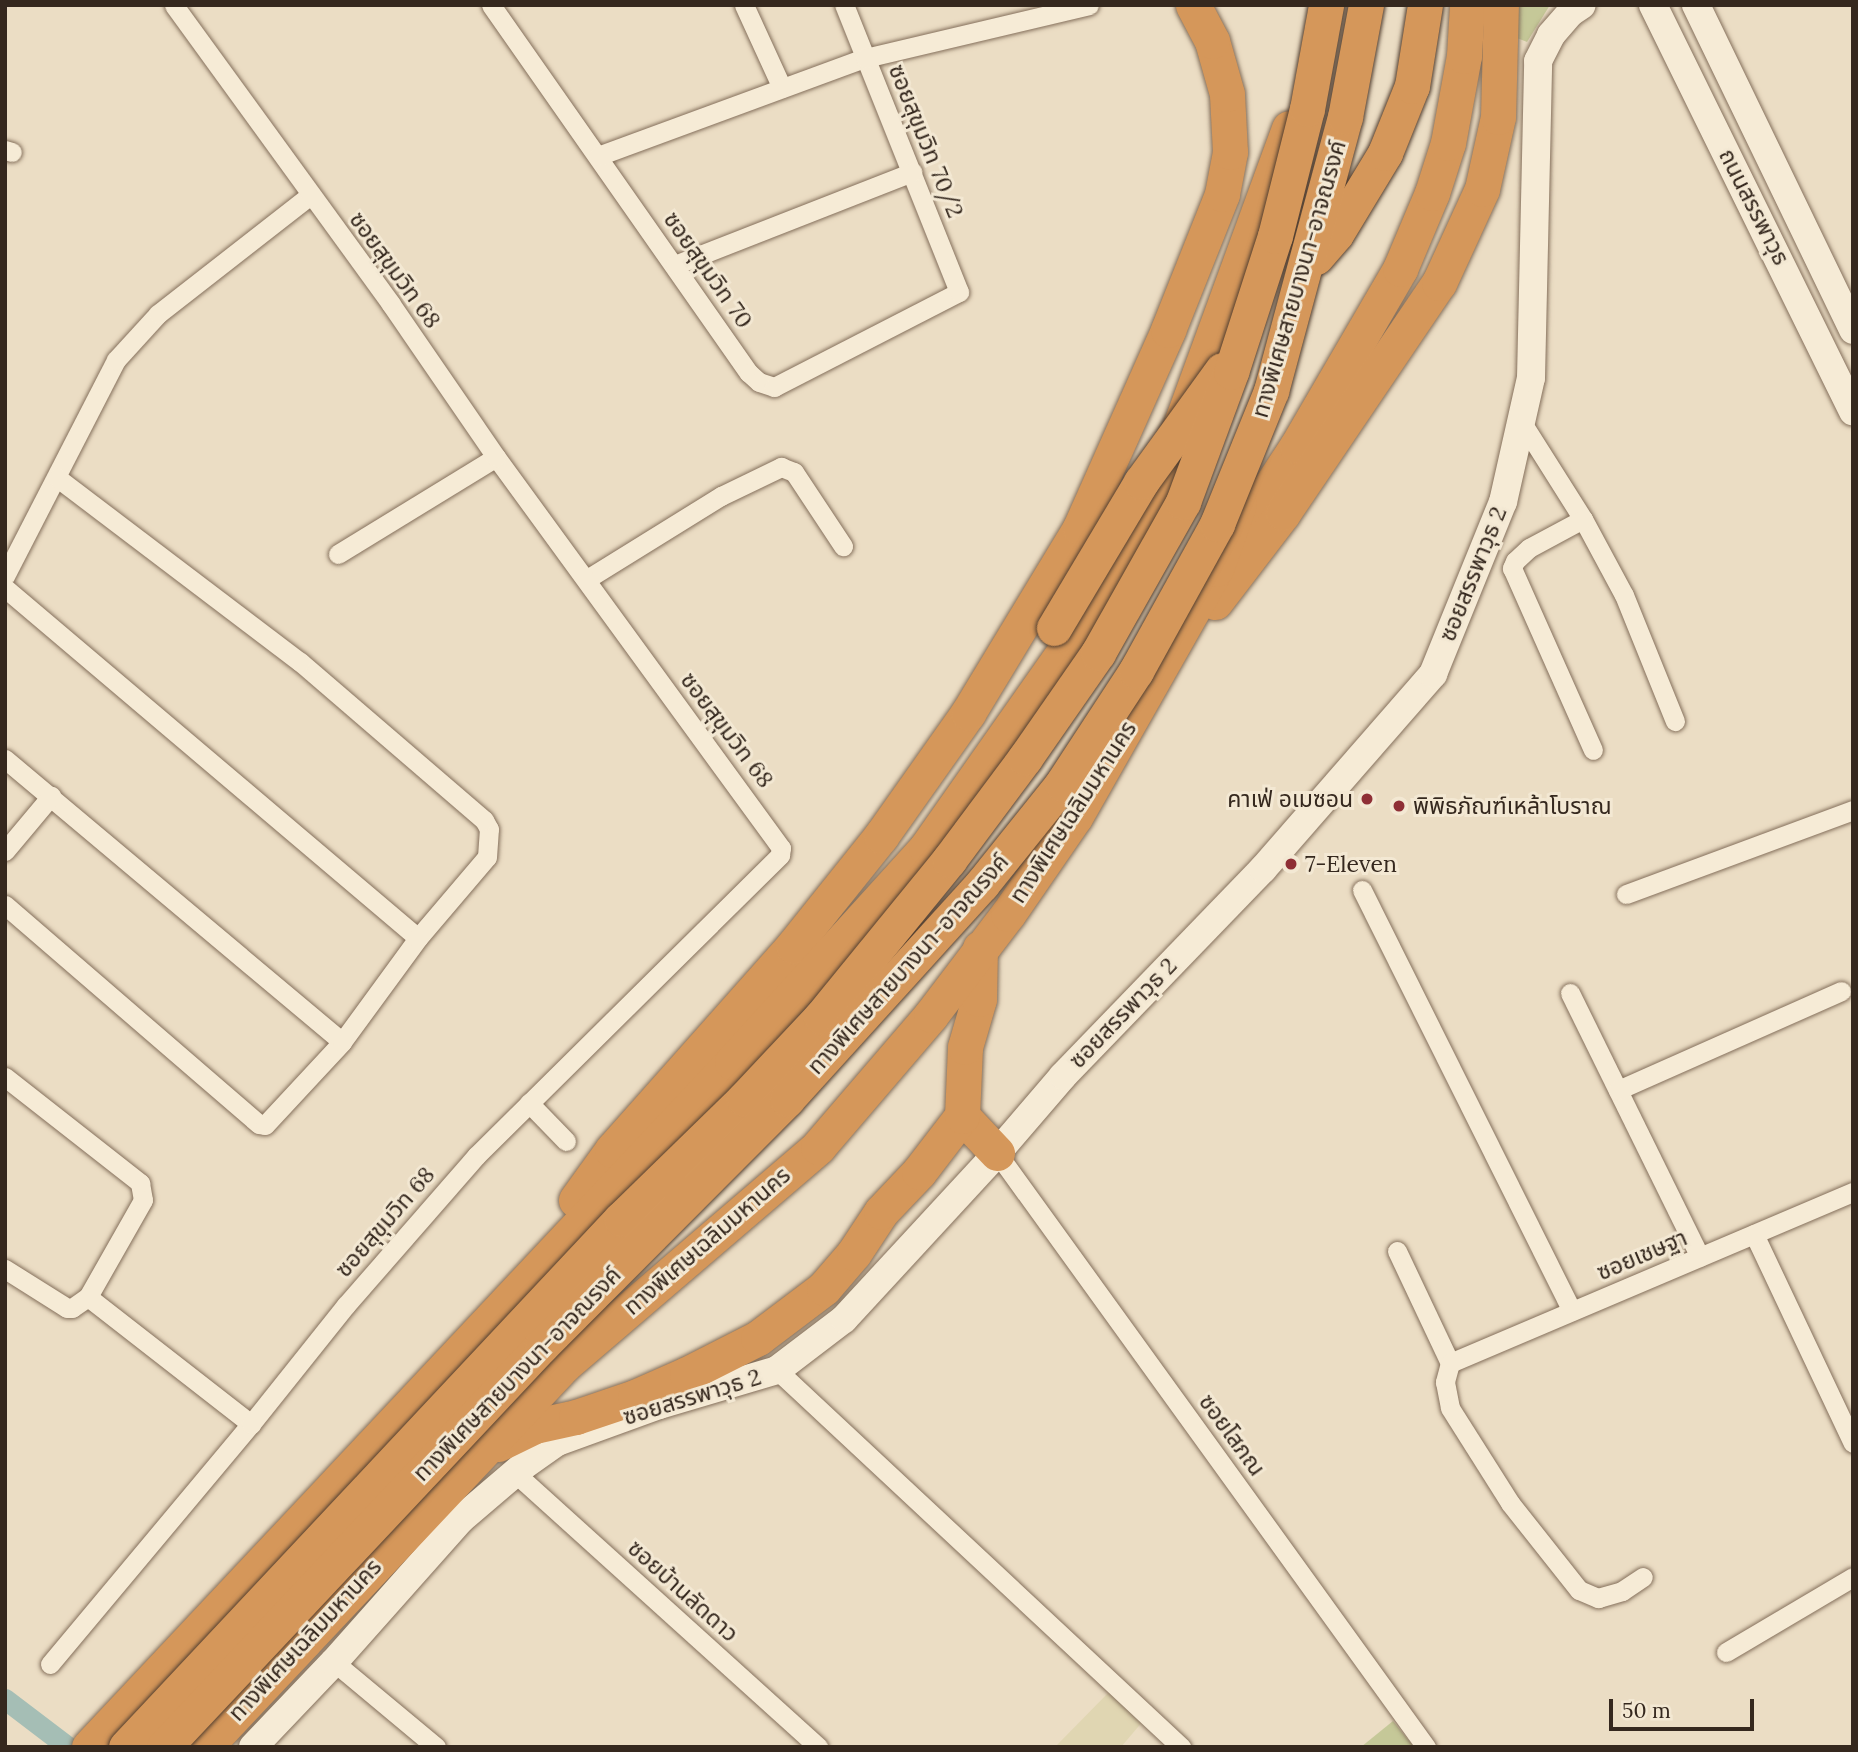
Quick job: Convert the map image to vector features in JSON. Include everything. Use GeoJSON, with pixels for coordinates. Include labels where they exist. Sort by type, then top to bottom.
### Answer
{"type":"FeatureCollection","features":[{"type":"Feature","properties":{"kind":"highway"},"geometry":{"type":"LineString","coordinates":[[489,1319],[612,1150],[793,946],[881,836],[968,713],[1080,528],[1168,330],[1222,194],[1230,152],[1227,94],[1212,41],[1193,5]]}},
{"type":"Feature","properties":{"kind":"highway"},"geometry":{"type":"LineString","coordinates":[[89,1747],[834,950],[926,848],[1072,640],[1153,499],[1290,126],[1316,5]]}},
{"type":"Feature","properties":{"kind":"highway","name":"ทางพิเศษสายบางนา-อาจณรงค์"},"geometry":{"type":"LineString","coordinates":[[126,1747],[621,1219],[744,1099],[821,1017],[949,860],[1098,653],[1182,502],[1231,372],[1275,236],[1307,109],[1326,5]]}},
{"type":"Feature","properties":{"kind":"highway","name":"ทางพิเศษสายบางนา-อาจณรงค์"},"geometry":{"type":"LineString","coordinates":[[164,1747],[542,1345],[787,1099],[982,884],[1062,784],[1136,670],[1217,524],[1271,391],[1314,242],[1345,117],[1366,5]]}},
{"type":"Feature","properties":{"kind":"highway"},"geometry":{"type":"LineString","coordinates":[[1216,569],[1301,336],[1353,142],[1378,5]]}},
{"type":"Feature","properties":{"kind":"highway"},"geometry":{"type":"LineString","coordinates":[[834,950],[919,820],[1054,628],[1141,482],[1194,405],[1336,234],[1385,153],[1412,86],[1425,5]]}},
{"type":"Feature","properties":{"kind":"highway"},"geometry":{"type":"LineString","coordinates":[[1150,688],[1216,569],[1297,446],[1400,269],[1432,193],[1448,143],[1464,56],[1467,5]]}},
{"type":"Feature","properties":{"kind":"highway"},"geometry":{"type":"LineString","coordinates":[[1150,688],[1283,513],[1439,283],[1482,189],[1498,117],[1501,5]]}},
{"type":"Feature","properties":{"kind":"highway","name":"ทางพิเศษเฉลิมมหานคร"},"geometry":{"type":"LineString","coordinates":[[205,1747],[564,1365],[818,1147],[931,1015],[979,948],[1008,914],[1075,817],[1150,688]]}},
{"type":"Feature","properties":{"kind":"highway"},"geometry":{"type":"LineString","coordinates":[[477,1456],[535,1426],[576,1418],[635,1397],[758,1338],[824,1289],[854,1253],[881,1212],[919,1172],[962,1116],[965,1047],[979,999],[979,948]]}},
{"type":"Feature","properties":{"kind":"highway"},"geometry":{"type":"LineString","coordinates":[[962,1116],[997,1153]]}},
{"type":"Feature","properties":{"kind":"street","name":"ซอยสุขุมวิท 68"},"geometry":{"type":"LineString","coordinates":[[50,1664],[251,1424],[346,1305],[476,1156],[780,855],[781,848],[496,457],[404,322],[309,196],[174,5]]}},
{"type":"Feature","properties":{"kind":"street","name":"ซอยสุขุมวิท 70"},"geometry":{"type":"LineString","coordinates":[[491,5],[749,373],[759,382],[774,387],[956,295]]}},
{"type":"Feature","properties":{"kind":"street"},"geometry":{"type":"LineString","coordinates":[[744,5],[782,88]]}},
{"type":"Feature","properties":{"kind":"street","name":"ซอยสุขุมวิท 70/2"},"geometry":{"type":"LineString","coordinates":[[844,5],[959,287],[956,295]]}},
{"type":"Feature","properties":{"kind":"street"},"geometry":{"type":"LineString","coordinates":[[598,156],[865,58],[1089,5]]}},
{"type":"Feature","properties":{"kind":"street","name":"ซอยสรรพาวุธ 2"},"geometry":{"type":"LineString","coordinates":[[253,1747],[334,1662],[461,1519],[557,1442],[659,1405],[777,1370],[844,1319],[997,1153],[1063,1076],[1263,869],[1433,674],[1503,502],[1531,378],[1538,61],[1551,35],[1570,13],[1582,5]]}},
{"type":"Feature","properties":{"kind":"street","name":"ถนนสรรพาวุธ"},"geometry":{"type":"LineString","coordinates":[[1653,5],[1845,373],[1853,411]]}},
{"type":"Feature","properties":{"kind":"street","name":"ถนนสรรพาวุธ"},"geometry":{"type":"LineString","coordinates":[[1696,5],[1853,330]]}},
{"type":"Feature","properties":{"kind":"street"},"geometry":{"type":"LineString","coordinates":[[675,265],[912,173]]}},
{"type":"Feature","properties":{"kind":"street"},"geometry":{"type":"LineString","coordinates":[[5,576],[58,478],[116,359],[158,314],[309,196]]}},
{"type":"Feature","properties":{"kind":"street"},"geometry":{"type":"LineString","coordinates":[[1521,421],[1583,519],[1623,595],[1675,721]]}},
{"type":"Feature","properties":{"kind":"street"},"geometry":{"type":"LineString","coordinates":[[338,554],[496,457]]}},
{"type":"Feature","properties":{"kind":"street"},"geometry":{"type":"LineString","coordinates":[[587,579],[721,496],[782,467],[794,472],[843,546]]}},
{"type":"Feature","properties":{"kind":"street"},"geometry":{"type":"LineString","coordinates":[[5,905],[259,1124],[271,1122],[342,1042],[418,938],[487,856],[489,829],[484,820],[300,662],[58,478]]}},
{"type":"Feature","properties":{"kind":"street"},"geometry":{"type":"LineString","coordinates":[[1583,519],[1528,548],[1512,568],[1592,750]]}},
{"type":"Feature","properties":{"kind":"street"},"geometry":{"type":"LineString","coordinates":[[5,588],[418,938]]}},
{"type":"Feature","properties":{"kind":"street"},"geometry":{"type":"LineString","coordinates":[[5,759],[342,1042]]}},
{"type":"Feature","properties":{"kind":"street"},"geometry":{"type":"LineString","coordinates":[[5,851],[51,796]]}},
{"type":"Feature","properties":{"kind":"street"},"geometry":{"type":"LineString","coordinates":[[1626,894],[1853,810]]}},
{"type":"Feature","properties":{"kind":"street"},"geometry":{"type":"LineString","coordinates":[[1362,890],[1572,1311]]}},
{"type":"Feature","properties":{"kind":"street"},"geometry":{"type":"LineString","coordinates":[[1618,1090],[1841,991]]}},
{"type":"Feature","properties":{"kind":"street"},"geometry":{"type":"LineString","coordinates":[[1570,993],[1700,1257]]}},
{"type":"Feature","properties":{"kind":"street"},"geometry":{"type":"LineString","coordinates":[[5,1077],[140,1183],[144,1199],[88,1297],[72,1308],[66,1308],[5,1269]]}},
{"type":"Feature","properties":{"kind":"street"},"geometry":{"type":"LineString","coordinates":[[529,1103],[566,1141]]}},
{"type":"Feature","properties":{"kind":"street","name":"ซอยโสภณ"},"geometry":{"type":"LineString","coordinates":[[997,1153],[1426,1747]]}},
{"type":"Feature","properties":{"kind":"street","name":"ซอยเชษฐา"},"geometry":{"type":"LineString","coordinates":[[1450,1363],[1853,1192]]}},
{"type":"Feature","properties":{"kind":"street"},"geometry":{"type":"LineString","coordinates":[[1754,1234],[1853,1443]]}},
{"type":"Feature","properties":{"kind":"street"},"geometry":{"type":"LineString","coordinates":[[1397,1251],[1450,1363],[1445,1382],[1450,1408],[1510,1503],[1579,1590],[1598,1598],[1622,1591],[1643,1577]]}},
{"type":"Feature","properties":{"kind":"street"},"geometry":{"type":"LineString","coordinates":[[88,1297],[251,1424]]}},
{"type":"Feature","properties":{"kind":"street"},"geometry":{"type":"LineString","coordinates":[[777,1370],[1181,1747]]}},
{"type":"Feature","properties":{"kind":"street","name":"ซอยบ้านลัดดาว"},"geometry":{"type":"LineString","coordinates":[[515,1473],[818,1747]]}},
{"type":"Feature","properties":{"kind":"street"},"geometry":{"type":"LineString","coordinates":[[1726,1652],[1853,1577]]}},
{"type":"Feature","properties":{"kind":"street"},"geometry":{"type":"LineString","coordinates":[[334,1662],[436,1747]]}},
{"type":"Feature","properties":{"kind":"shaded area"},"geometry":{"type":"Polygon","coordinates":[[[1110,1691],[1144,1720],[1121,1747],[1055,1747],[1110,1691]]]}},
{"type":"Feature","properties":{"kind":"green space"},"geometry":{"type":"Polygon","coordinates":[[[1512,5],[1550,5],[1527,42],[1514,37],[1512,5]]]}},
{"type":"Feature","properties":{"kind":"green space"},"geometry":{"type":"Polygon","coordinates":[[[1393,1721],[1414,1747],[1361,1747],[1393,1721]]]}},
{"type":"Feature","properties":{"kind":"waterway"},"geometry":{"type":"LineString","coordinates":[[5,1699],[68,1747]]}},
{"type":"Feature","properties":{"kind":"place","name":"คาเฟ่ อเมซอน"},"geometry":{"type":"Point","coordinates":[1367,799]}},
{"type":"Feature","properties":{"kind":"place","name":"พิพิธภัณฑ์เหล้าโบราณ"},"geometry":{"type":"Point","coordinates":[1399,806]}},
{"type":"Feature","properties":{"kind":"place","name":"7-Eleven"},"geometry":{"type":"Point","coordinates":[1291,864]}}]}
